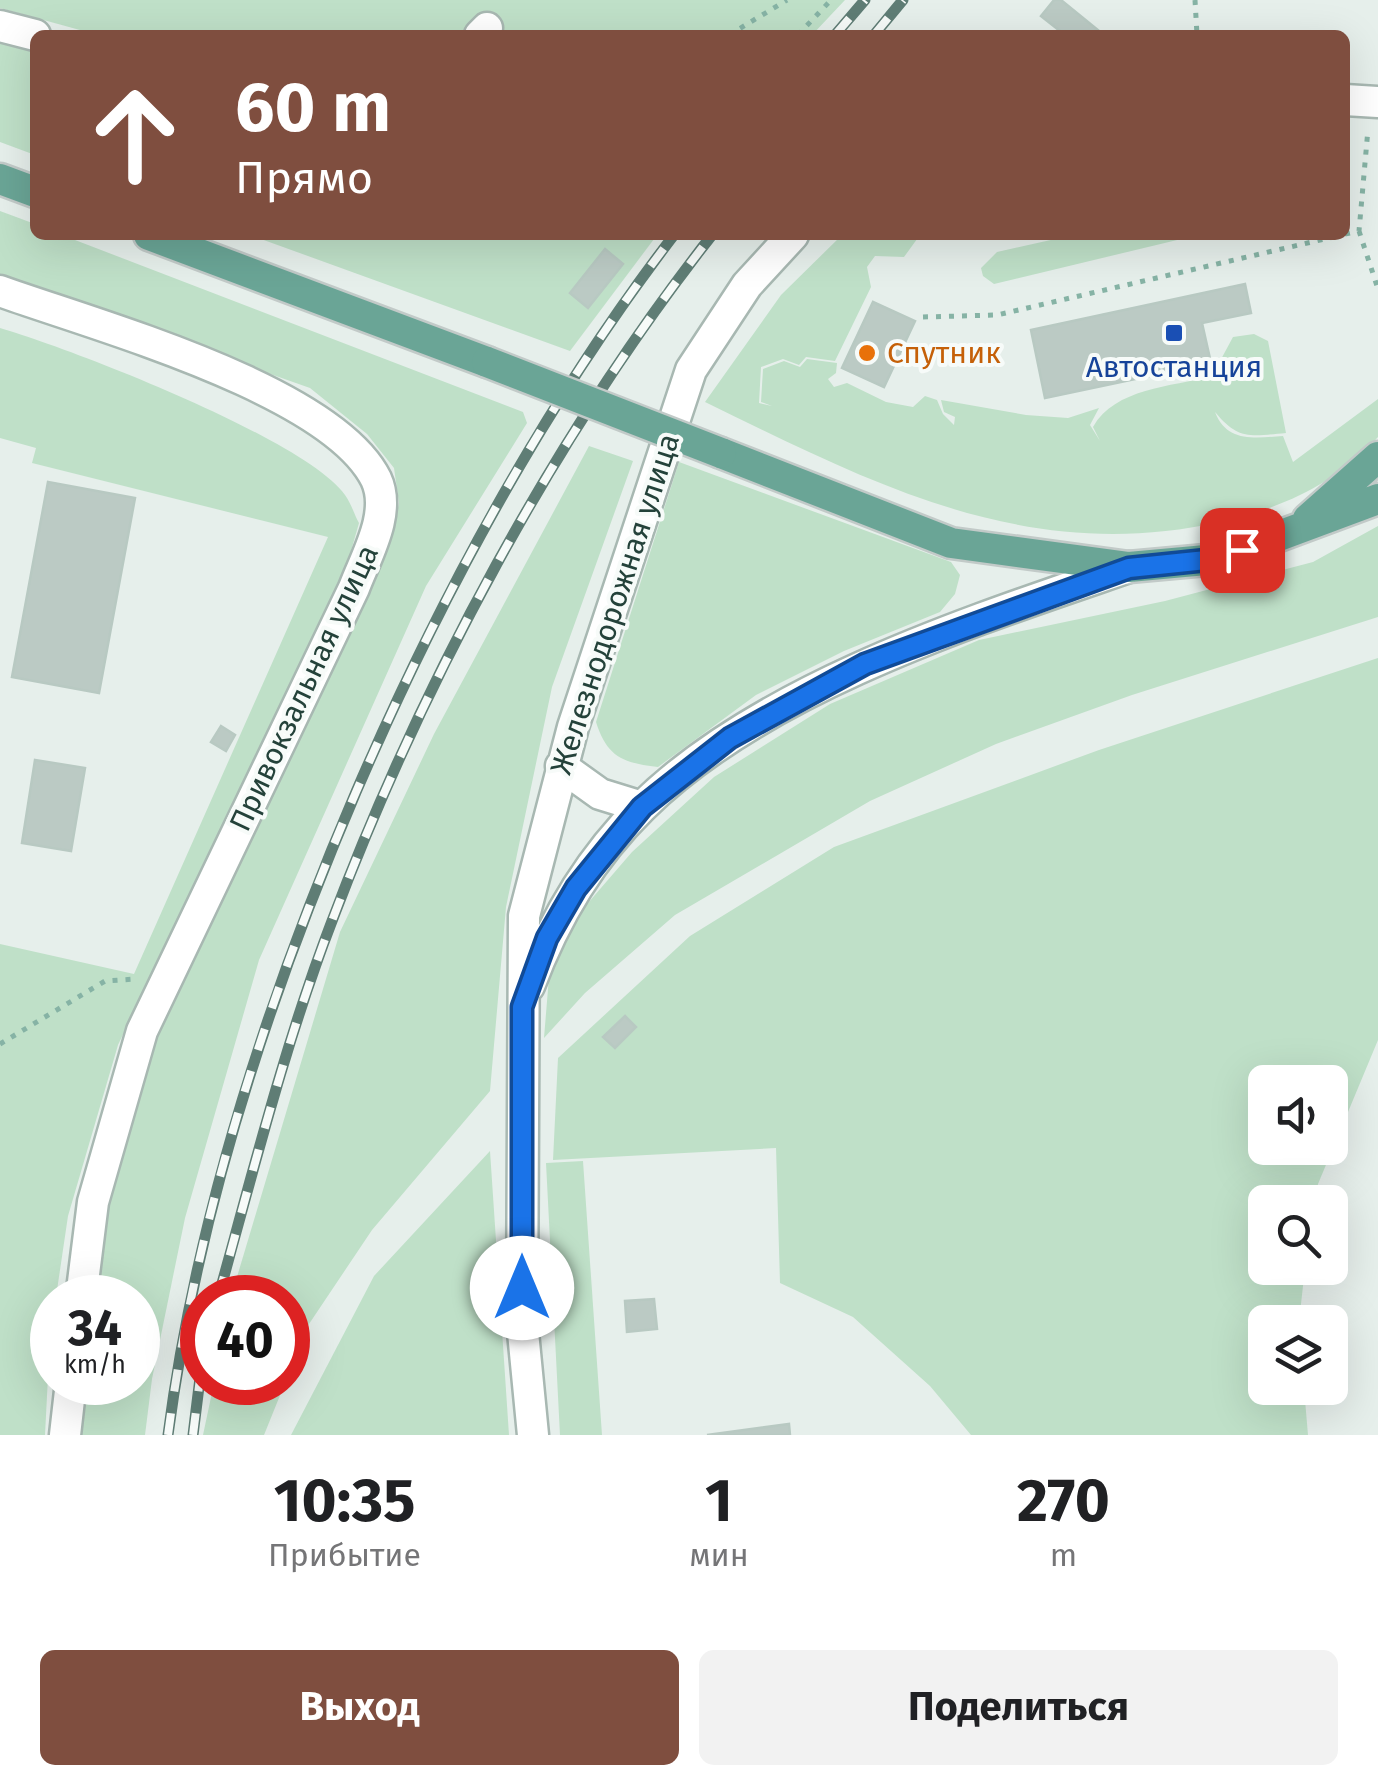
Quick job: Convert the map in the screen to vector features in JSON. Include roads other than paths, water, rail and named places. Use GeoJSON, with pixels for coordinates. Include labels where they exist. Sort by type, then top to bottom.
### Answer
{"type":"FeatureCollection","features":[{"type":"Feature","properties":{"kind":"main road"},"geometry":{"type":"LineString","coordinates":[[0,179],[30,190]]}},
{"type":"Feature","properties":{"kind":"main road"},"geometry":{"type":"LineString","coordinates":[[162,240],[952,543],[1129,568],[1216,559],[1378,499]]}},
{"type":"Feature","properties":{"kind":"main road"},"geometry":{"type":"LineString","coordinates":[[1294,531],[1378,457]]}},
{"type":"Feature","properties":{"kind":"street"},"geometry":{"type":"LineString","coordinates":[[0,26],[30,35]]}},
{"type":"Feature","properties":{"kind":"street","name":"Железнодорожная улица"},"geometry":{"type":"LineString","coordinates":[[534,1435],[522,1322],[524,916],[561,766],[691,370],[748,284],[788,240]]}},
{"type":"Feature","properties":{"kind":"street","name":"Привокзальная улица"},"geometry":{"type":"LineString","coordinates":[[0,290],[214,368],[313,415],[355,452],[377,482],[380,523],[354,588],[142,1031],[93,1202],[85,1275]]}},
{"type":"Feature","properties":{"kind":"street"},"geometry":{"type":"LineString","coordinates":[[522,1007],[547,938],[576,888],[642,807],[730,738],[865,664],[1129,568]]}},
{"type":"Feature","properties":{"kind":"street"},"geometry":{"type":"LineString","coordinates":[[561,766],[600,794],[642,807]]}},
{"type":"Feature","properties":{"kind":"street"},"geometry":{"type":"LineString","coordinates":[[65,1435],[68,1405]]}},
{"type":"Feature","properties":{"kind":"railway"},"geometry":{"type":"LineString","coordinates":[[839,30],[865,0]]}},
{"type":"Feature","properties":{"kind":"railway"},"geometry":{"type":"LineString","coordinates":[[878,30],[903,0]]}},
{"type":"Feature","properties":{"kind":"railway"},"geometry":{"type":"LineString","coordinates":[[168,1435],[197,1270],[240,1107],[294,948],[356,792],[423,646],[498,503],[581,366],[670,240]]}},
{"type":"Feature","properties":{"kind":"railway"},"geometry":{"type":"LineString","coordinates":[[224,1275],[270,1108],[315,967],[407,742],[450,652],[547,477],[654,312],[708,240]]}},
{"type":"Feature","properties":{"kind":"railway"},"geometry":{"type":"LineString","coordinates":[[193,1435],[197,1405]]}},
{"type":"Feature","properties":{"kind":"place","name":"Автостанция"},"geometry":{"type":"Point","coordinates":[1174,333]}},
{"type":"Feature","properties":{"kind":"place","name":"Спутник"},"geometry":{"type":"Point","coordinates":[867,353]}}]}
